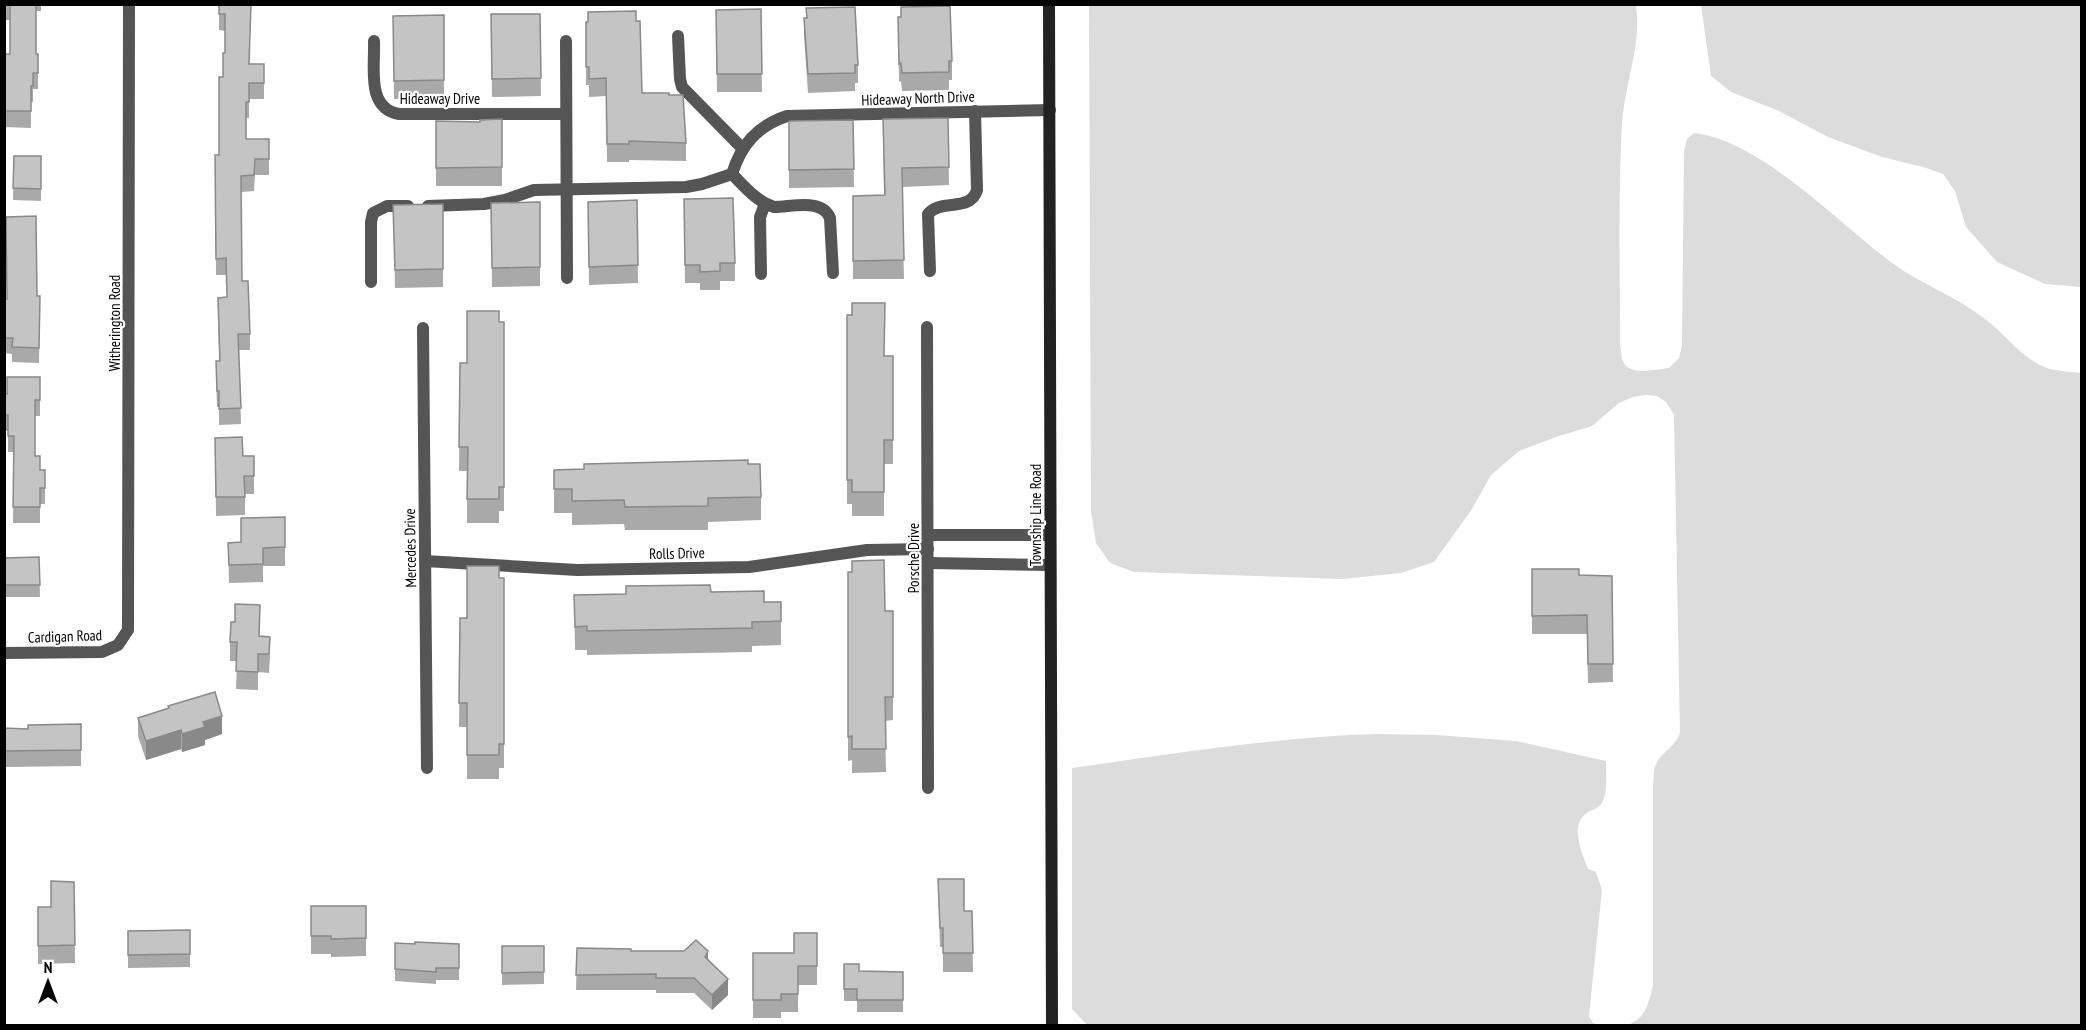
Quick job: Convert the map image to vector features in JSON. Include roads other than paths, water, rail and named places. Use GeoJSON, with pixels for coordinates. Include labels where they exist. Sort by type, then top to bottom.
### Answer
{"type":"FeatureCollection","features":[{"type":"Feature","properties":{"kind":"main road","name":"Township Line Road"},"geometry":{"type":"LineString","coordinates":[[1049,4],[1052,1026]]}},
{"type":"Feature","properties":{"kind":"street","name":"Witherington Road"},"geometry":{"type":"LineString","coordinates":[[123,640],[127,634],[129,621],[129,4]]}},
{"type":"Feature","properties":{"kind":"street"},"geometry":{"type":"LineString","coordinates":[[678,36],[682,87],[741,148],[732,174]]}},
{"type":"Feature","properties":{"kind":"street","name":"Hideaway Drive"},"geometry":{"type":"LineString","coordinates":[[374,41],[376,95],[380,105],[391,113],[567,114]]}},
{"type":"Feature","properties":{"kind":"street"},"geometry":{"type":"LineString","coordinates":[[566,41],[567,278]]}},
{"type":"Feature","properties":{"kind":"street","name":"Hideaway North Drive"},"geometry":{"type":"LineString","coordinates":[[741,148],[765,126],[787,116],[1050,110]]}},
{"type":"Feature","properties":{"kind":"street"},"geometry":{"type":"LineString","coordinates":[[930,271],[928,214],[937,207],[967,203],[975,196],[977,190],[975,111]]}},
{"type":"Feature","properties":{"kind":"street"},"geometry":{"type":"LineString","coordinates":[[371,282],[371,222],[373,213],[382,208],[484,204],[505,200],[534,190],[686,187],[732,174]]}},
{"type":"Feature","properties":{"kind":"street"},"geometry":{"type":"LineString","coordinates":[[732,174],[765,204],[774,207],[819,206],[827,212],[830,218],[833,273]]}},
{"type":"Feature","properties":{"kind":"street"},"geometry":{"type":"LineString","coordinates":[[761,274],[760,217],[765,204]]}},
{"type":"Feature","properties":{"kind":"street","name":"Porsche Drive"},"geometry":{"type":"LineString","coordinates":[[927,327],[928,788]]}},
{"type":"Feature","properties":{"kind":"street","name":"Mercedes Drive"},"geometry":{"type":"LineString","coordinates":[[423,328],[427,768]]}},
{"type":"Feature","properties":{"kind":"street"},"geometry":{"type":"LineString","coordinates":[[928,535],[1049,535]]}},
{"type":"Feature","properties":{"kind":"street","name":"Rolls Drive"},"geometry":{"type":"LineString","coordinates":[[425,561],[578,570],[738,567],[867,550],[928,549]]}},
{"type":"Feature","properties":{"kind":"street"},"geometry":{"type":"LineString","coordinates":[[928,563],[1049,565]]}},
{"type":"Feature","properties":{"kind":"street","name":"Cardigan Road"},"geometry":{"type":"LineString","coordinates":[[4,653],[102,652],[115,648],[123,640]]}}]}
